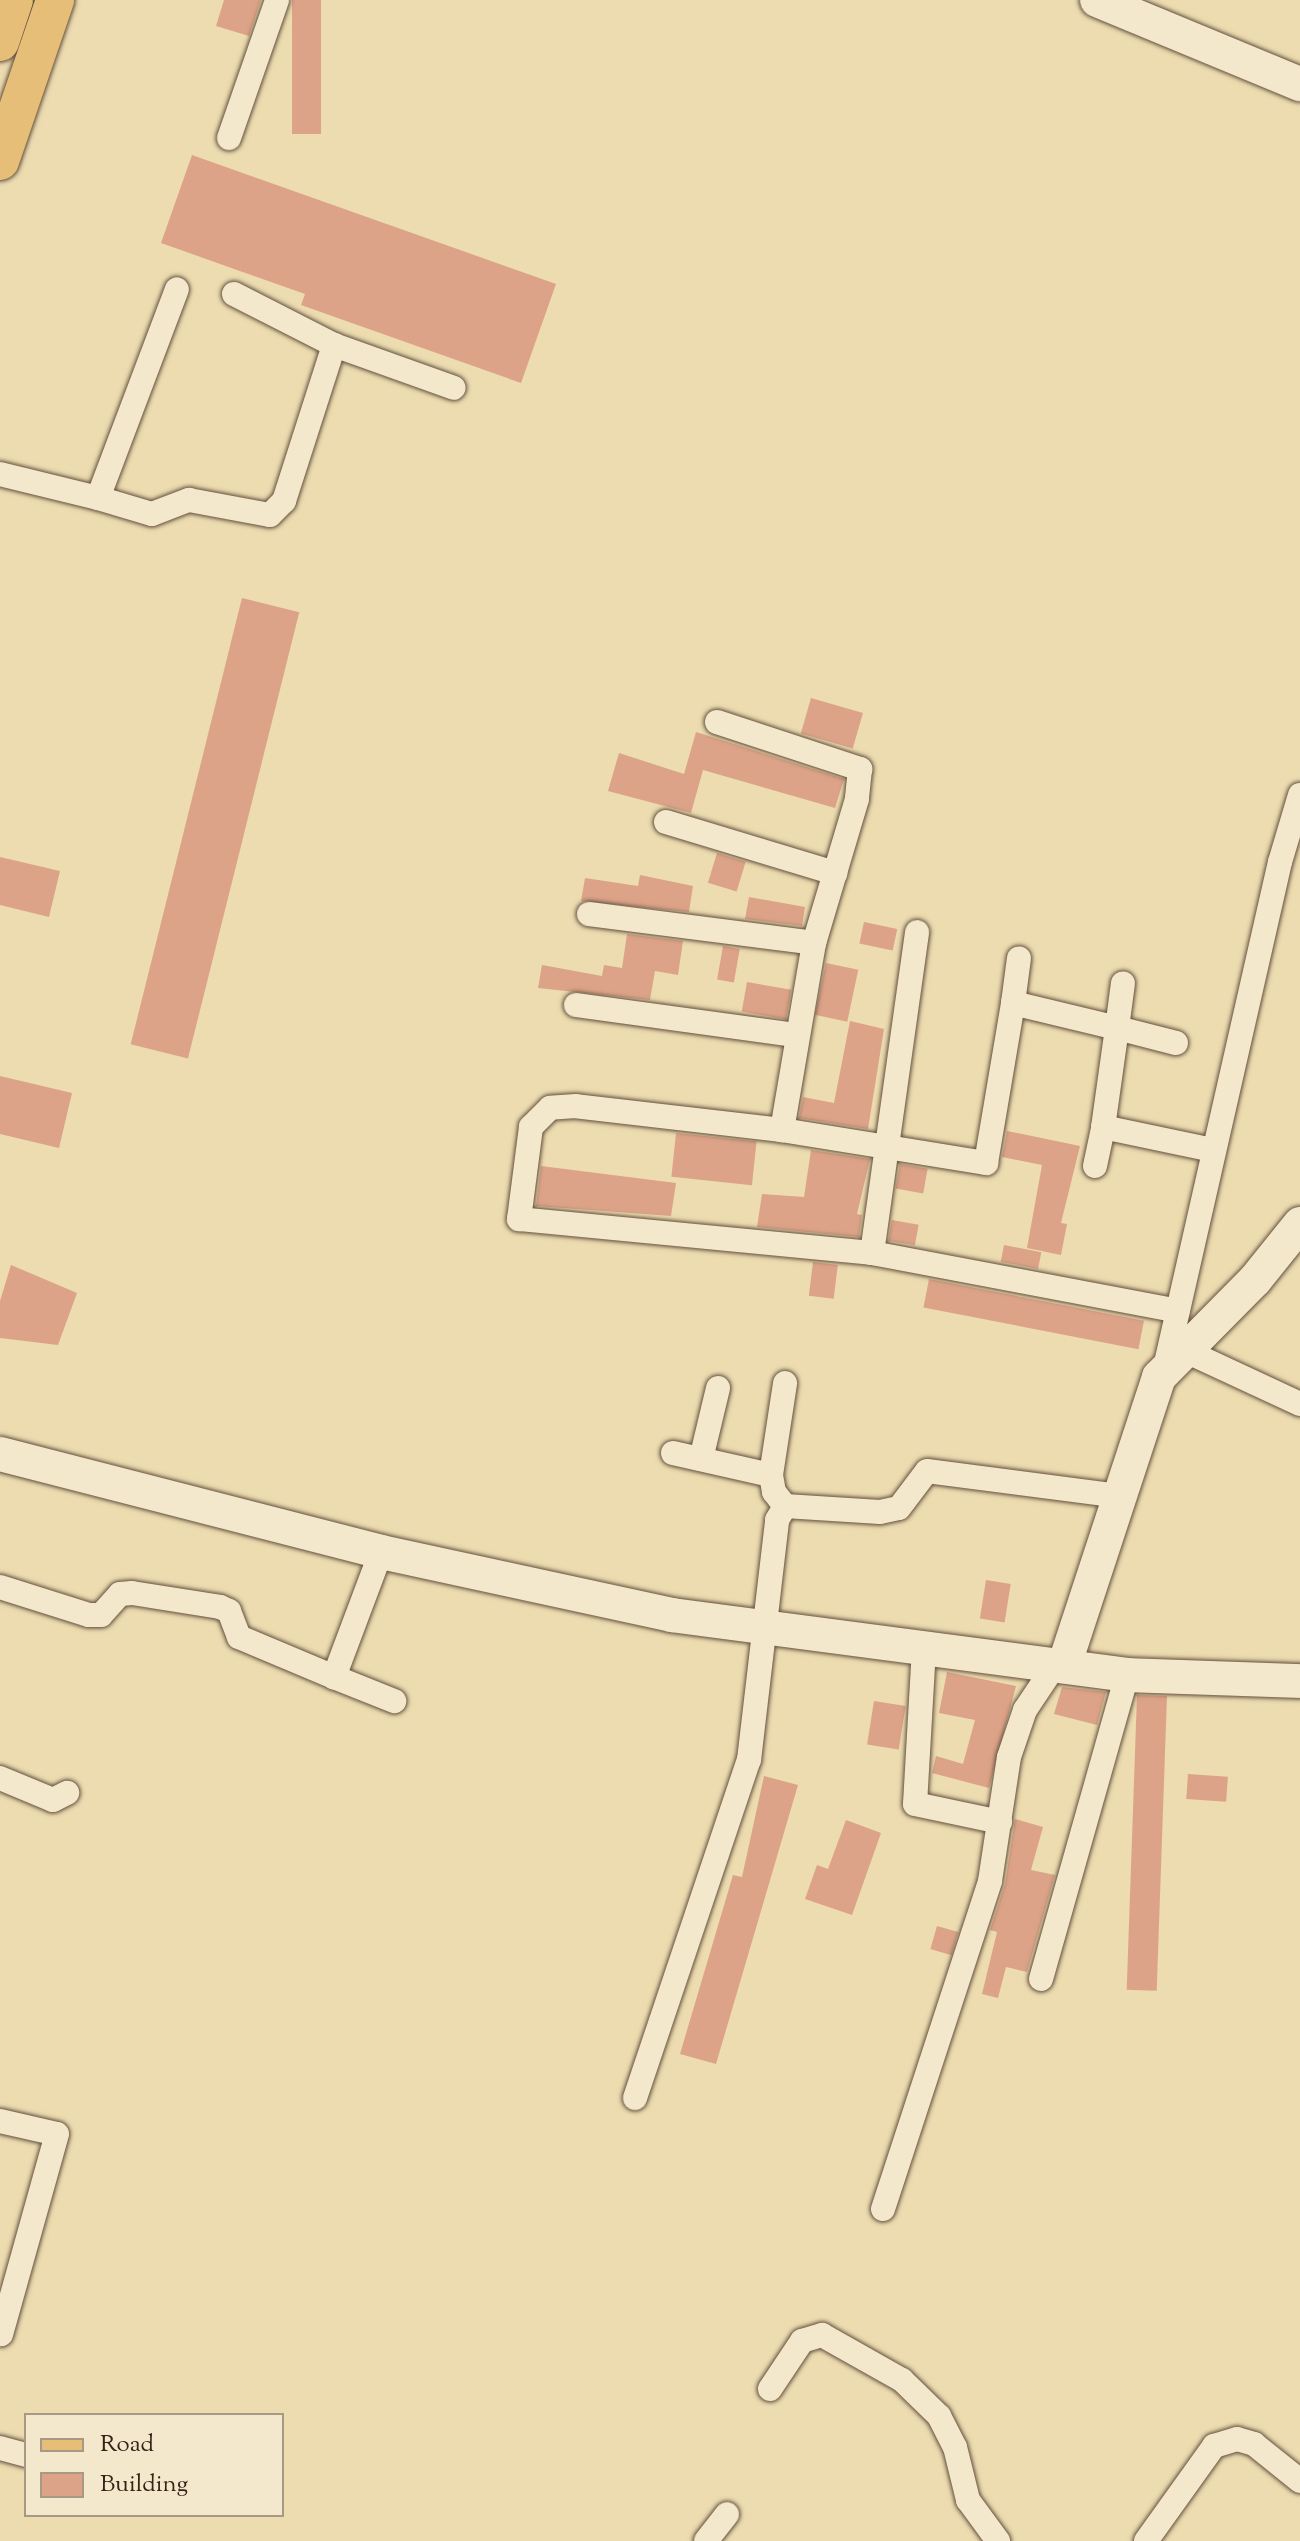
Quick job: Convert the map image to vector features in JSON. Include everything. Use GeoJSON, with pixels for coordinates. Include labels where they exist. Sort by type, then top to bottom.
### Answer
{"type":"FeatureCollection","features":[{"type":"Feature","properties":{"kind":"main road"},"geometry":{"type":"LineString","coordinates":[[0,42],[14,0]]}},
{"type":"Feature","properties":{"kind":"main road"},"geometry":{"type":"LineString","coordinates":[[0,161],[55,0]]}},
{"type":"Feature","properties":{"kind":"main road"},"geometry":{"type":"LineString","coordinates":[[1097,0],[1300,84]]}},
{"type":"Feature","properties":{"kind":"main road"},"geometry":{"type":"LineString","coordinates":[[1059,1666],[1120,1496],[1175,1362],[1300,1224]]}},
{"type":"Feature","properties":{"kind":"main road"},"geometry":{"type":"LineString","coordinates":[[0,1454],[381,1552],[672,1615],[1127,1675],[1300,1681]]}},
{"type":"Feature","properties":{"kind":"street"},"geometry":{"type":"LineString","coordinates":[[229,138],[277,0]]}},
{"type":"Feature","properties":{"kind":"street"},"geometry":{"type":"LineString","coordinates":[[98,498],[177,289]]}},
{"type":"Feature","properties":{"kind":"street"},"geometry":{"type":"LineString","coordinates":[[234,294],[334,345],[454,388]]}},
{"type":"Feature","properties":{"kind":"street"},"geometry":{"type":"LineString","coordinates":[[0,474],[152,514],[189,500],[270,515],[284,501],[334,345]]}},
{"type":"Feature","properties":{"kind":"street"},"geometry":{"type":"LineString","coordinates":[[717,722],[860,769],[857,799],[814,943],[782,1130]]}},
{"type":"Feature","properties":{"kind":"street"},"geometry":{"type":"LineString","coordinates":[[1300,795],[1213,1150],[1178,1311],[1175,1362],[1300,1404]]}},
{"type":"Feature","properties":{"kind":"street"},"geometry":{"type":"LineString","coordinates":[[666,822],[835,873]]}},
{"type":"Feature","properties":{"kind":"street"},"geometry":{"type":"LineString","coordinates":[[589,914],[814,943]]}},
{"type":"Feature","properties":{"kind":"street"},"geometry":{"type":"LineString","coordinates":[[872,1253],[917,932]]}},
{"type":"Feature","properties":{"kind":"street"},"geometry":{"type":"LineString","coordinates":[[1019,958],[986,1163],[782,1130],[576,1106],[550,1108],[531,1127],[519,1219],[872,1253],[1178,1311]]}},
{"type":"Feature","properties":{"kind":"street"},"geometry":{"type":"LineString","coordinates":[[1095,1166],[1123,983]]}},
{"type":"Feature","properties":{"kind":"street"},"geometry":{"type":"LineString","coordinates":[[1013,1003],[1176,1043]]}},
{"type":"Feature","properties":{"kind":"street"},"geometry":{"type":"LineString","coordinates":[[576,1005],[796,1035]]}},
{"type":"Feature","properties":{"kind":"street"},"geometry":{"type":"LineString","coordinates":[[1103,1127],[1213,1150]]}},
{"type":"Feature","properties":{"kind":"street"},"geometry":{"type":"LineString","coordinates":[[785,1383],[771,1475],[774,1492],[785,1506],[880,1512],[899,1508],[927,1471],[1120,1496]]}},
{"type":"Feature","properties":{"kind":"street"},"geometry":{"type":"LineString","coordinates":[[701,1459],[718,1388]]}},
{"type":"Feature","properties":{"kind":"street"},"geometry":{"type":"LineString","coordinates":[[673,1453],[771,1475]]}},
{"type":"Feature","properties":{"kind":"street"},"geometry":{"type":"LineString","coordinates":[[635,2098],[749,1760],[777,1520],[785,1506]]}},
{"type":"Feature","properties":{"kind":"street"},"geometry":{"type":"LineString","coordinates":[[334,1677],[381,1552]]}},
{"type":"Feature","properties":{"kind":"street"},"geometry":{"type":"LineString","coordinates":[[0,1587],[89,1615],[101,1615],[120,1594],[132,1593],[220,1607],[229,1611],[239,1637],[394,1701]]}},
{"type":"Feature","properties":{"kind":"street"},"geometry":{"type":"LineString","coordinates":[[924,1648],[915,1804],[1000,1822]]}},
{"type":"Feature","properties":{"kind":"street"},"geometry":{"type":"LineString","coordinates":[[883,2209],[990,1881],[1009,1757],[1025,1710],[1059,1666]]}},
{"type":"Feature","properties":{"kind":"street"},"geometry":{"type":"LineString","coordinates":[[1041,1979],[1127,1675]]}},
{"type":"Feature","properties":{"kind":"street"},"geometry":{"type":"LineString","coordinates":[[0,1778],[53,1800],[67,1793]]}},
{"type":"Feature","properties":{"kind":"street"},"geometry":{"type":"LineString","coordinates":[[0,2121],[57,2134],[1,2334]]}},
{"type":"Feature","properties":{"kind":"street"},"geometry":{"type":"LineString","coordinates":[[770,2389],[802,2341],[822,2335],[902,2380],[939,2416],[955,2447],[968,2500],[998,2541]]}},
{"type":"Feature","properties":{"kind":"street"},"geometry":{"type":"LineString","coordinates":[[1146,2541],[1214,2446],[1237,2439],[1254,2444],[1300,2481]]}},
{"type":"Feature","properties":{"kind":"street"},"geometry":{"type":"LineString","coordinates":[[0,2448],[24,2454]]}},
{"type":"Feature","properties":{"kind":"street"},"geometry":{"type":"LineString","coordinates":[[706,2541],[727,2514]]}},
{"type":"Feature","properties":{"kind":"building"},"geometry":{"type":"Polygon","coordinates":[[[224,0],[261,0],[249,36],[216,26],[224,0]]]}},
{"type":"Feature","properties":{"kind":"building"},"geometry":{"type":"Polygon","coordinates":[[[292,0],[321,0],[321,134],[292,134],[292,0]]]}},
{"type":"Feature","properties":{"kind":"building"},"geometry":{"type":"Polygon","coordinates":[[[192,155],[556,284],[521,383],[301,305],[305,294],[161,243],[192,155]]]}},
{"type":"Feature","properties":{"kind":"building"},"geometry":{"type":"Polygon","coordinates":[[[242,598],[299,612],[188,1059],[131,1044],[242,598]]]}},
{"type":"Feature","properties":{"kind":"building"},"geometry":{"type":"Polygon","coordinates":[[[811,698],[863,713],[853,748],[801,734],[811,698]]]}},
{"type":"Feature","properties":{"kind":"building"},"geometry":{"type":"Polygon","coordinates":[[[696,732],[844,779],[835,808],[703,770],[691,813],[608,791],[619,753],[684,774],[696,732]]]}},
{"type":"Feature","properties":{"kind":"building"},"geometry":{"type":"Polygon","coordinates":[[[717,853],[746,862],[737,891],[708,883],[717,853]]]}},
{"type":"Feature","properties":{"kind":"building"},"geometry":{"type":"Polygon","coordinates":[[[0,857],[60,871],[49,917],[0,905],[0,857]]]}},
{"type":"Feature","properties":{"kind":"building"},"geometry":{"type":"Polygon","coordinates":[[[640,875],[693,886],[689,912],[581,901],[585,878],[638,886],[640,875]]]}},
{"type":"Feature","properties":{"kind":"building"},"geometry":{"type":"Polygon","coordinates":[[[749,897],[805,907],[802,926],[745,919],[749,897]]]}},
{"type":"Feature","properties":{"kind":"building"},"geometry":{"type":"Polygon","coordinates":[[[864,922],[897,929],[893,951],[859,944],[864,922]]]}},
{"type":"Feature","properties":{"kind":"building"},"geometry":{"type":"Polygon","coordinates":[[[627,934],[683,941],[678,975],[655,971],[650,1000],[538,988],[542,965],[602,976],[604,965],[622,968],[627,934]]]}},
{"type":"Feature","properties":{"kind":"building"},"geometry":{"type":"Polygon","coordinates":[[[723,946],[740,949],[734,982],[717,979],[723,946]]]}},
{"type":"Feature","properties":{"kind":"building"},"geometry":{"type":"Polygon","coordinates":[[[826,963],[858,970],[847,1022],[815,1015],[826,963]]]}},
{"type":"Feature","properties":{"kind":"building"},"geometry":{"type":"Polygon","coordinates":[[[747,982],[791,990],[786,1019],[742,1012],[747,982]]]}},
{"type":"Feature","properties":{"kind":"building"},"geometry":{"type":"Polygon","coordinates":[[[850,1021],[884,1029],[868,1129],[799,1118],[803,1097],[834,1103],[850,1021]]]}},
{"type":"Feature","properties":{"kind":"building"},"geometry":{"type":"Polygon","coordinates":[[[0,1076],[72,1093],[59,1148],[0,1134],[0,1076]]]}},
{"type":"Feature","properties":{"kind":"building"},"geometry":{"type":"Polygon","coordinates":[[[1007,1131],[1080,1146],[1061,1223],[1067,1224],[1061,1255],[1027,1248],[1042,1165],[1002,1157],[1007,1131]]]}},
{"type":"Feature","properties":{"kind":"building"},"geometry":{"type":"Polygon","coordinates":[[[676,1133],[757,1141],[752,1185],[671,1177],[676,1133]]]}},
{"type":"Feature","properties":{"kind":"building"},"geometry":{"type":"Polygon","coordinates":[[[811,1150],[870,1159],[857,1214],[862,1215],[859,1237],[757,1227],[762,1194],[804,1197],[811,1150]]]}},
{"type":"Feature","properties":{"kind":"building"},"geometry":{"type":"Polygon","coordinates":[[[900,1164],[928,1169],[923,1193],[896,1189],[900,1164]]]}},
{"type":"Feature","properties":{"kind":"building"},"geometry":{"type":"Polygon","coordinates":[[[541,1166],[676,1183],[671,1216],[536,1206],[541,1166]]]}},
{"type":"Feature","properties":{"kind":"building"},"geometry":{"type":"Polygon","coordinates":[[[892,1220],[919,1225],[915,1245],[888,1241],[892,1220]]]}},
{"type":"Feature","properties":{"kind":"building"},"geometry":{"type":"Polygon","coordinates":[[[1004,1245],[1041,1252],[1038,1269],[1001,1262],[1004,1245]]]}},
{"type":"Feature","properties":{"kind":"building"},"geometry":{"type":"Polygon","coordinates":[[[813,1262],[838,1265],[834,1299],[809,1296],[813,1262]]]}},
{"type":"Feature","properties":{"kind":"building"},"geometry":{"type":"Polygon","coordinates":[[[11,1265],[77,1293],[58,1345],[0,1338],[0,1301],[11,1265]]]}},
{"type":"Feature","properties":{"kind":"building"},"geometry":{"type":"Polygon","coordinates":[[[929,1279],[1144,1321],[1138,1349],[923,1307],[929,1279]]]}},
{"type":"Feature","properties":{"kind":"building"},"geometry":{"type":"Polygon","coordinates":[[[986,1580],[1011,1584],[1005,1622],[980,1619],[986,1580]]]}},
{"type":"Feature","properties":{"kind":"building"},"geometry":{"type":"Polygon","coordinates":[[[947,1672],[1016,1686],[989,1788],[932,1773],[936,1756],[963,1764],[975,1720],[939,1713],[947,1672]]]}},
{"type":"Feature","properties":{"kind":"building"},"geometry":{"type":"Polygon","coordinates":[[[1062,1687],[1106,1692],[1097,1725],[1054,1714],[1062,1687]]]}},
{"type":"Feature","properties":{"kind":"building"},"geometry":{"type":"Polygon","coordinates":[[[1137,1695],[1167,1696],[1157,1991],[1127,1990],[1137,1695]]]}},
{"type":"Feature","properties":{"kind":"building"},"geometry":{"type":"Polygon","coordinates":[[[874,1701],[906,1706],[899,1749],[867,1744],[874,1701]]]}},
{"type":"Feature","properties":{"kind":"building"},"geometry":{"type":"Polygon","coordinates":[[[1188,1774],[1228,1777],[1226,1802],[1186,1799],[1188,1774]]]}},
{"type":"Feature","properties":{"kind":"building"},"geometry":{"type":"Polygon","coordinates":[[[764,1776],[798,1785],[716,2064],[680,2054],[733,1875],[742,1877],[764,1776]]]}},
{"type":"Feature","properties":{"kind":"building"},"geometry":{"type":"Polygon","coordinates":[[[1015,1819],[1043,1827],[1031,1870],[1055,1875],[1027,1972],[1006,1967],[998,1998],[982,1994],[997,1932],[990,1930],[1005,1884],[1015,1819]]]}},
{"type":"Feature","properties":{"kind":"building"},"geometry":{"type":"Polygon","coordinates":[[[846,1820],[881,1833],[852,1915],[805,1899],[817,1865],[828,1869],[846,1820]]]}},
{"type":"Feature","properties":{"kind":"building"},"geometry":{"type":"Polygon","coordinates":[[[937,1926],[958,1932],[952,1955],[930,1949],[937,1926]]]}}]}
